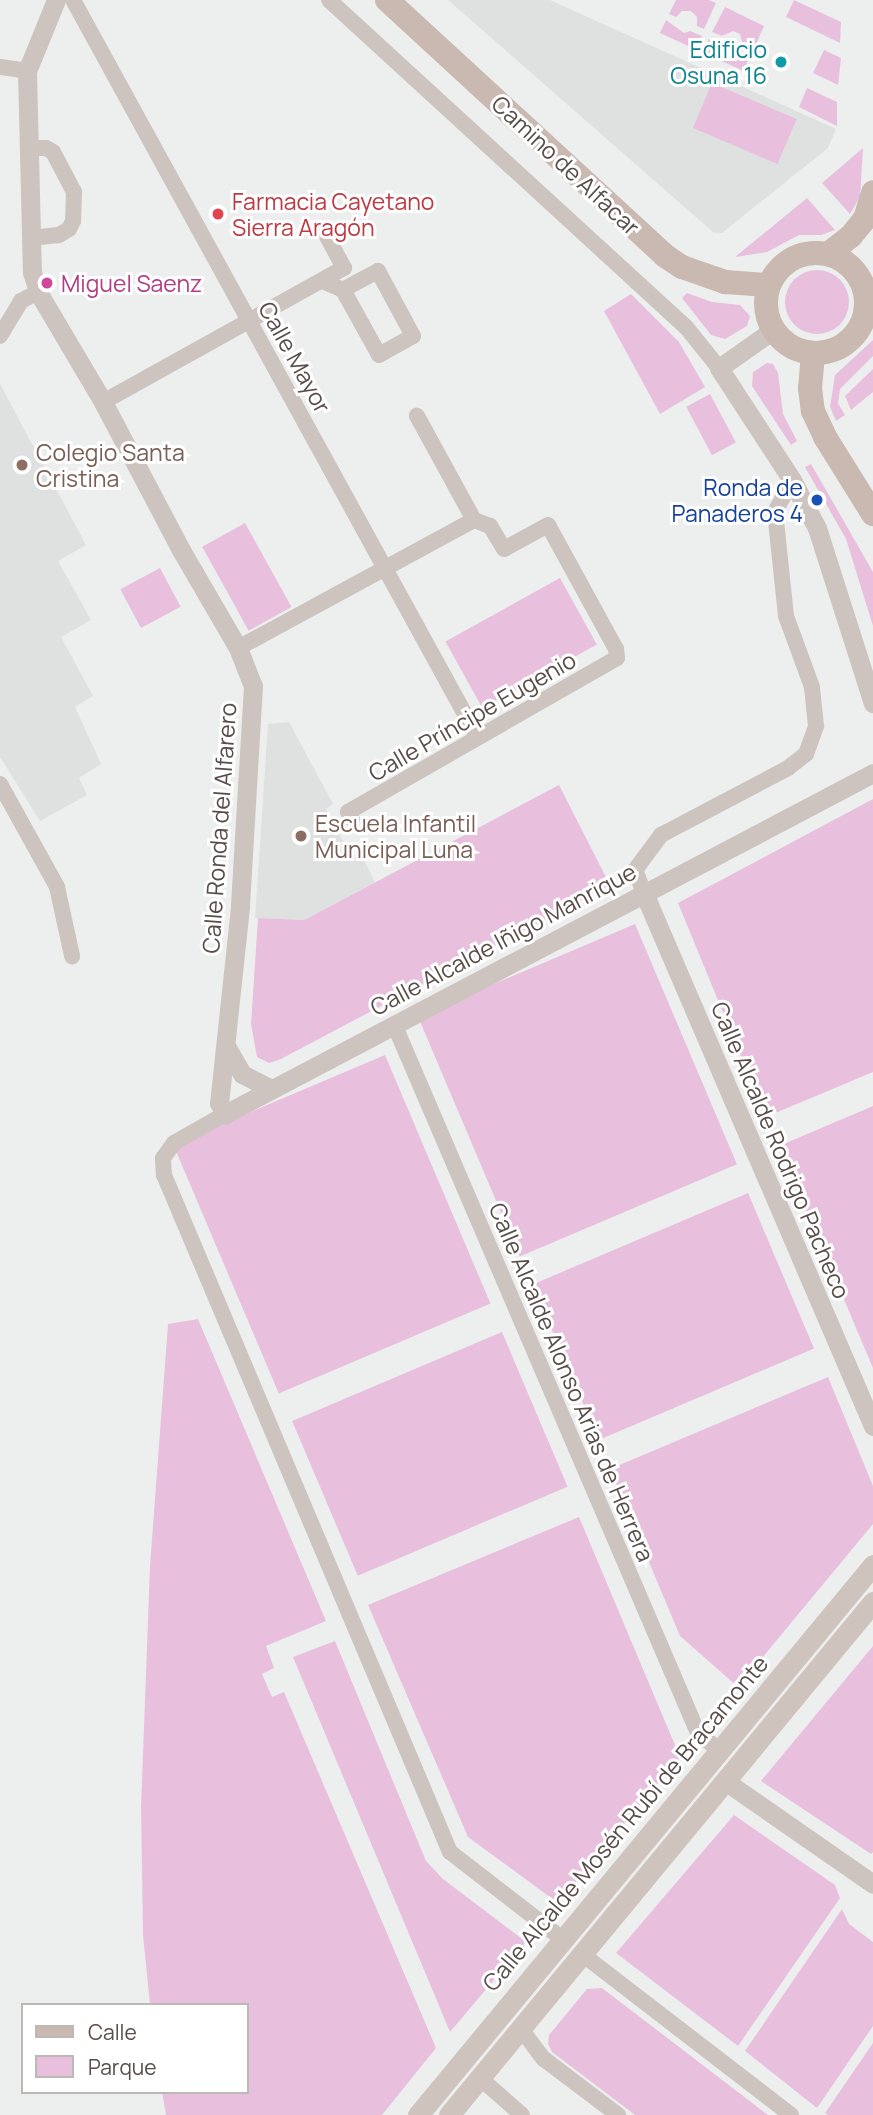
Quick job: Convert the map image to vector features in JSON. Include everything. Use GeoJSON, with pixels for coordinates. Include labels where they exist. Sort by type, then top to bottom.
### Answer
{"type":"FeatureCollection","features":[{"type":"Feature","properties":{"kind":"main road","name":"Camino de Alfacar"},"geometry":{"type":"LineString","coordinates":[[387,0],[664,255],[682,267],[725,282],[769,285]]}},
{"type":"Feature","properties":{"kind":"main road"},"geometry":{"type":"LineString","coordinates":[[828,254],[851,236],[865,219],[873,192]]}},
{"type":"Feature","properties":{"kind":"main road"},"geometry":{"type":"LineString","coordinates":[[808,253],[828,254],[852,267],[869,281],[867,307],[863,323],[850,341],[837,349],[813,354],[789,347],[773,330],[766,309],[769,285],[775,274],[795,257],[808,253]]}},
{"type":"Feature","properties":{"kind":"main road"},"geometry":{"type":"LineString","coordinates":[[813,354],[810,388],[814,411],[825,437],[873,514]]}},
{"type":"Feature","properties":{"kind":"main road","name":"Calle Alcalde Mosén Rubí de Bracamonte"},"geometry":{"type":"LineString","coordinates":[[418,2115],[873,1565]]}},
{"type":"Feature","properties":{"kind":"main road"},"geometry":{"type":"LineString","coordinates":[[449,2115],[873,1602]]}},
{"type":"Feature","properties":{"kind":"street"},"geometry":{"type":"LineString","coordinates":[[0,336],[21,301],[37,292],[32,272],[27,71],[56,0]]}},
{"type":"Feature","properties":{"kind":"street","name":"Calle Mayor"},"geometry":{"type":"LineString","coordinates":[[73,0],[387,567],[477,736]]}},
{"type":"Feature","properties":{"kind":"street"},"geometry":{"type":"LineString","coordinates":[[329,0],[685,327],[719,368],[792,480],[821,540],[873,703]]}},
{"type":"Feature","properties":{"kind":"street"},"geometry":{"type":"LineString","coordinates":[[0,67],[27,71]]}},
{"type":"Feature","properties":{"kind":"street"},"geometry":{"type":"LineString","coordinates":[[30,148],[46,148],[54,152],[74,192],[73,221],[69,229],[59,234],[32,238]]}},
{"type":"Feature","properties":{"kind":"street"},"geometry":{"type":"LineString","coordinates":[[103,402],[344,268],[324,231]]}},
{"type":"Feature","properties":{"kind":"street"},"geometry":{"type":"LineString","coordinates":[[322,281],[343,290],[379,355],[413,336],[378,271],[343,290]]}},
{"type":"Feature","properties":{"kind":"street","name":"Calle Ronda del Alfarero"},"geometry":{"type":"LineString","coordinates":[[37,292],[103,402],[181,550],[238,649],[253,686],[226,1046],[219,1103],[225,1114]]}},
{"type":"Feature","properties":{"kind":"street"},"geometry":{"type":"LineString","coordinates":[[719,368],[773,330]]}},
{"type":"Feature","properties":{"kind":"street"},"geometry":{"type":"LineString","coordinates":[[238,649],[474,520],[417,416]]}},
{"type":"Feature","properties":{"kind":"street"},"geometry":{"type":"LineString","coordinates":[[644,893],[635,870],[661,835],[788,768],[806,754],[816,726],[812,687],[786,616],[775,512],[792,480]]}},
{"type":"Feature","properties":{"kind":"street","name":"Calle Príncipe Eugenio"},"geometry":{"type":"LineString","coordinates":[[350,816],[473,742],[477,736],[617,658],[616,649],[548,525],[503,549],[490,526],[474,520]]}},
{"type":"Feature","properties":{"kind":"street","name":"Calle Alcalde Iñigo Manrique"},"geometry":{"type":"LineString","coordinates":[[564,1940],[450,1852],[164,1175],[163,1158],[174,1143],[271,1089],[873,773]]}},
{"type":"Feature","properties":{"kind":"street"},"geometry":{"type":"LineString","coordinates":[[0,784],[57,887],[72,956]]}},
{"type":"Feature","properties":{"kind":"street","name":"Calle Alcalde Rodrigo Pacheco"},"geometry":{"type":"LineString","coordinates":[[644,893],[873,1426]]}},
{"type":"Feature","properties":{"kind":"street","name":"Calle Alcalde Alonso Arias de Herrera"},"geometry":{"type":"LineString","coordinates":[[394,1024],[698,1734],[719,1751]]}},
{"type":"Feature","properties":{"kind":"street"},"geometry":{"type":"LineString","coordinates":[[226,1046],[242,1074],[271,1089]]}},
{"type":"Feature","properties":{"kind":"street"},"geometry":{"type":"LineString","coordinates":[[725,1781],[873,1884]]}},
{"type":"Feature","properties":{"kind":"street"},"geometry":{"type":"LineString","coordinates":[[582,1954],[791,2115]]}},
{"type":"Feature","properties":{"kind":"street"},"geometry":{"type":"LineString","coordinates":[[521,2029],[544,2059],[618,2115]]}},
{"type":"Feature","properties":{"kind":"street"},"geometry":{"type":"LineString","coordinates":[[480,2078],[522,2115]]}},
{"type":"Feature","properties":{"kind":"shaded area"},"geometry":{"type":"Polygon","coordinates":[[[448,0],[550,0],[836,129],[828,148],[722,233],[714,233],[448,0]]]}},
{"type":"Feature","properties":{"kind":"shaded area"},"geometry":{"type":"Polygon","coordinates":[[[0,384],[86,545],[58,561],[91,620],[61,637],[93,696],[75,707],[101,764],[79,778],[87,795],[40,821],[0,757],[0,384]]]}},
{"type":"Feature","properties":{"kind":"shaded area","name":"Escuela Infantil Municipal Luna"},"geometry":{"type":"Polygon","coordinates":[[[289,722],[333,804],[326,809],[351,856],[360,853],[375,882],[304,920],[255,918],[268,724],[289,722]]]}},
{"type":"Feature","properties":{"kind":"green space"},"geometry":{"type":"Polygon","coordinates":[[[676,0],[709,0],[716,3],[704,29],[697,26],[697,17],[691,11],[682,11],[676,17],[669,14],[676,0]]]}},
{"type":"Feature","properties":{"kind":"green space"},"geometry":{"type":"Polygon","coordinates":[[[794,0],[841,22],[840,43],[786,17],[794,0]]]}},
{"type":"Feature","properties":{"kind":"green space"},"geometry":{"type":"Polygon","coordinates":[[[725,7],[764,26],[753,51],[743,46],[740,34],[733,31],[722,36],[712,32],[725,7]]]}},
{"type":"Feature","properties":{"kind":"green space"},"geometry":{"type":"Polygon","coordinates":[[[666,20],[684,33],[690,31],[702,36],[695,49],[660,33],[666,20]]]}},
{"type":"Feature","properties":{"kind":"green space"},"geometry":{"type":"Polygon","coordinates":[[[709,39],[726,47],[728,52],[733,51],[749,58],[744,71],[703,53],[709,39]]]}},
{"type":"Feature","properties":{"kind":"green space"},"geometry":{"type":"Polygon","coordinates":[[[824,50],[841,58],[838,85],[813,73],[824,50]]]}},
{"type":"Feature","properties":{"kind":"green space"},"geometry":{"type":"Polygon","coordinates":[[[712,83],[797,119],[778,164],[693,128],[712,83]]]}},
{"type":"Feature","properties":{"kind":"green space"},"geometry":{"type":"Polygon","coordinates":[[[807,88],[837,102],[837,126],[799,107],[807,88]]]}},
{"type":"Feature","properties":{"kind":"green space"},"geometry":{"type":"Polygon","coordinates":[[[863,148],[860,197],[850,214],[822,183],[863,148]]]}},
{"type":"Feature","properties":{"kind":"green space"},"geometry":{"type":"Polygon","coordinates":[[[807,198],[835,230],[821,235],[799,235],[767,252],[735,257],[807,198]]]}},
{"type":"Feature","properties":{"kind":"green space"},"geometry":{"type":"Polygon","coordinates":[[[817,270],[835,276],[843,284],[849,302],[843,320],[835,328],[817,334],[799,328],[791,320],[785,302],[791,284],[799,276],[817,270]]]}},
{"type":"Feature","properties":{"kind":"green space"},"geometry":{"type":"Polygon","coordinates":[[[687,293],[712,302],[740,305],[750,316],[747,326],[725,339],[711,335],[682,298],[687,293]]]}},
{"type":"Feature","properties":{"kind":"green space"},"geometry":{"type":"Polygon","coordinates":[[[631,294],[679,342],[705,387],[660,414],[604,311],[631,294]]]}},
{"type":"Feature","properties":{"kind":"green space"},"geometry":{"type":"Polygon","coordinates":[[[873,340],[873,356],[840,389],[838,403],[845,415],[836,421],[830,407],[835,375],[873,340]]]}},
{"type":"Feature","properties":{"kind":"green space"},"geometry":{"type":"Polygon","coordinates":[[[767,363],[773,364],[778,373],[783,414],[797,441],[791,445],[752,386],[753,372],[767,363]]]}},
{"type":"Feature","properties":{"kind":"green space"},"geometry":{"type":"Polygon","coordinates":[[[873,369],[873,392],[851,410],[845,396],[873,369]]]}},
{"type":"Feature","properties":{"kind":"green space"},"geometry":{"type":"Polygon","coordinates":[[[710,394],[736,443],[712,455],[686,407],[710,394]]]}},
{"type":"Feature","properties":{"kind":"green space"},"geometry":{"type":"Polygon","coordinates":[[[811,464],[873,572],[873,626],[846,539],[805,467],[811,464]]]}},
{"type":"Feature","properties":{"kind":"green space"},"geometry":{"type":"Polygon","coordinates":[[[245,523],[292,607],[249,631],[202,547],[245,523]]]}},
{"type":"Feature","properties":{"kind":"green space"},"geometry":{"type":"Polygon","coordinates":[[[160,568],[181,607],[141,628],[120,589],[160,568]]]}},
{"type":"Feature","properties":{"kind":"green space"},"geometry":{"type":"Polygon","coordinates":[[[560,578],[597,644],[482,708],[445,642],[560,578]]]}},
{"type":"Feature","properties":{"kind":"green space"},"geometry":{"type":"Polygon","coordinates":[[[559,785],[610,885],[279,1060],[269,1063],[257,1057],[251,1024],[258,918],[304,920],[559,785]]]}},
{"type":"Feature","properties":{"kind":"green space"},"geometry":{"type":"Polygon","coordinates":[[[873,799],[873,1072],[766,1117],[678,903],[873,799]]]}},
{"type":"Feature","properties":{"kind":"green space"},"geometry":{"type":"Polygon","coordinates":[[[635,924],[737,1164],[520,1256],[418,1016],[635,924]]]}},
{"type":"Feature","properties":{"kind":"green space"},"geometry":{"type":"Polygon","coordinates":[[[385,1055],[490,1304],[279,1393],[173,1145],[385,1055]]]}},
{"type":"Feature","properties":{"kind":"green space"},"geometry":{"type":"Polygon","coordinates":[[[873,1106],[873,1368],[779,1146],[873,1106]]]}},
{"type":"Feature","properties":{"kind":"green space"},"geometry":{"type":"Polygon","coordinates":[[[748,1193],[814,1349],[599,1440],[533,1284],[748,1193]]]}},
{"type":"Feature","properties":{"kind":"green space"},"geometry":{"type":"Polygon","coordinates":[[[198,1319],[326,1621],[266,1646],[274,1668],[262,1674],[272,1697],[284,1692],[436,2048],[382,2115],[166,2115],[162,2094],[248,2094],[248,2003],[150,2003],[143,1935],[141,1807],[150,1566],[168,1324],[198,1319]]]}},
{"type":"Feature","properties":{"kind":"green space"},"geometry":{"type":"Polygon","coordinates":[[[502,1332],[568,1487],[358,1576],[292,1421],[502,1332]]]}},
{"type":"Feature","properties":{"kind":"green space"},"geometry":{"type":"Polygon","coordinates":[[[828,1377],[873,1486],[873,1524],[738,1687],[680,1636],[610,1469],[828,1377]]]}},
{"type":"Feature","properties":{"kind":"green space"},"geometry":{"type":"Polygon","coordinates":[[[579,1517],[680,1757],[558,1903],[468,1837],[368,1605],[579,1517]]]}},
{"type":"Feature","properties":{"kind":"green space"},"geometry":{"type":"Polygon","coordinates":[[[335,1641],[426,1861],[443,1879],[526,1942],[450,2032],[293,1657],[335,1641]]]}},
{"type":"Feature","properties":{"kind":"green space"},"geometry":{"type":"Polygon","coordinates":[[[873,1646],[873,1852],[871,1854],[761,1781],[873,1646]]]}},
{"type":"Feature","properties":{"kind":"green space"},"geometry":{"type":"Polygon","coordinates":[[[734,1815],[835,1885],[840,1898],[738,2046],[616,1953],[734,1815]]]}},
{"type":"Feature","properties":{"kind":"green space"},"geometry":{"type":"Polygon","coordinates":[[[842,1909],[849,1924],[873,1942],[873,2026],[817,2108],[745,2051],[842,1909]]]}},
{"type":"Feature","properties":{"kind":"green space"},"geometry":{"type":"Polygon","coordinates":[[[602,1988],[768,2115],[635,2115],[552,2052],[548,2044],[549,2035],[587,1989],[602,1988]]]}},
{"type":"Feature","properties":{"kind":"green space"},"geometry":{"type":"Polygon","coordinates":[[[873,2043],[873,2115],[828,2115],[825,2113],[873,2043]]]}},
{"type":"Feature","properties":{"kind":"place","name":"Edificio Osuna 16"},"geometry":{"type":"Point","coordinates":[781,62]}},
{"type":"Feature","properties":{"kind":"place","name":"Farmacia Cayetano Sierra Aragón"},"geometry":{"type":"Point","coordinates":[218,214]}},
{"type":"Feature","properties":{"kind":"place","name":"Miguel Saenz"},"geometry":{"type":"Point","coordinates":[47,283]}},
{"type":"Feature","properties":{"kind":"place","name":"Colegio Santa Cristina"},"geometry":{"type":"Point","coordinates":[22,465]}},
{"type":"Feature","properties":{"kind":"place","name":"Ronda de Panaderos 4"},"geometry":{"type":"Point","coordinates":[817,500]}},
{"type":"Feature","properties":{"kind":"place","name":"Escuela Infantil Municipal Luna"},"geometry":{"type":"Point","coordinates":[301,836]}}]}
